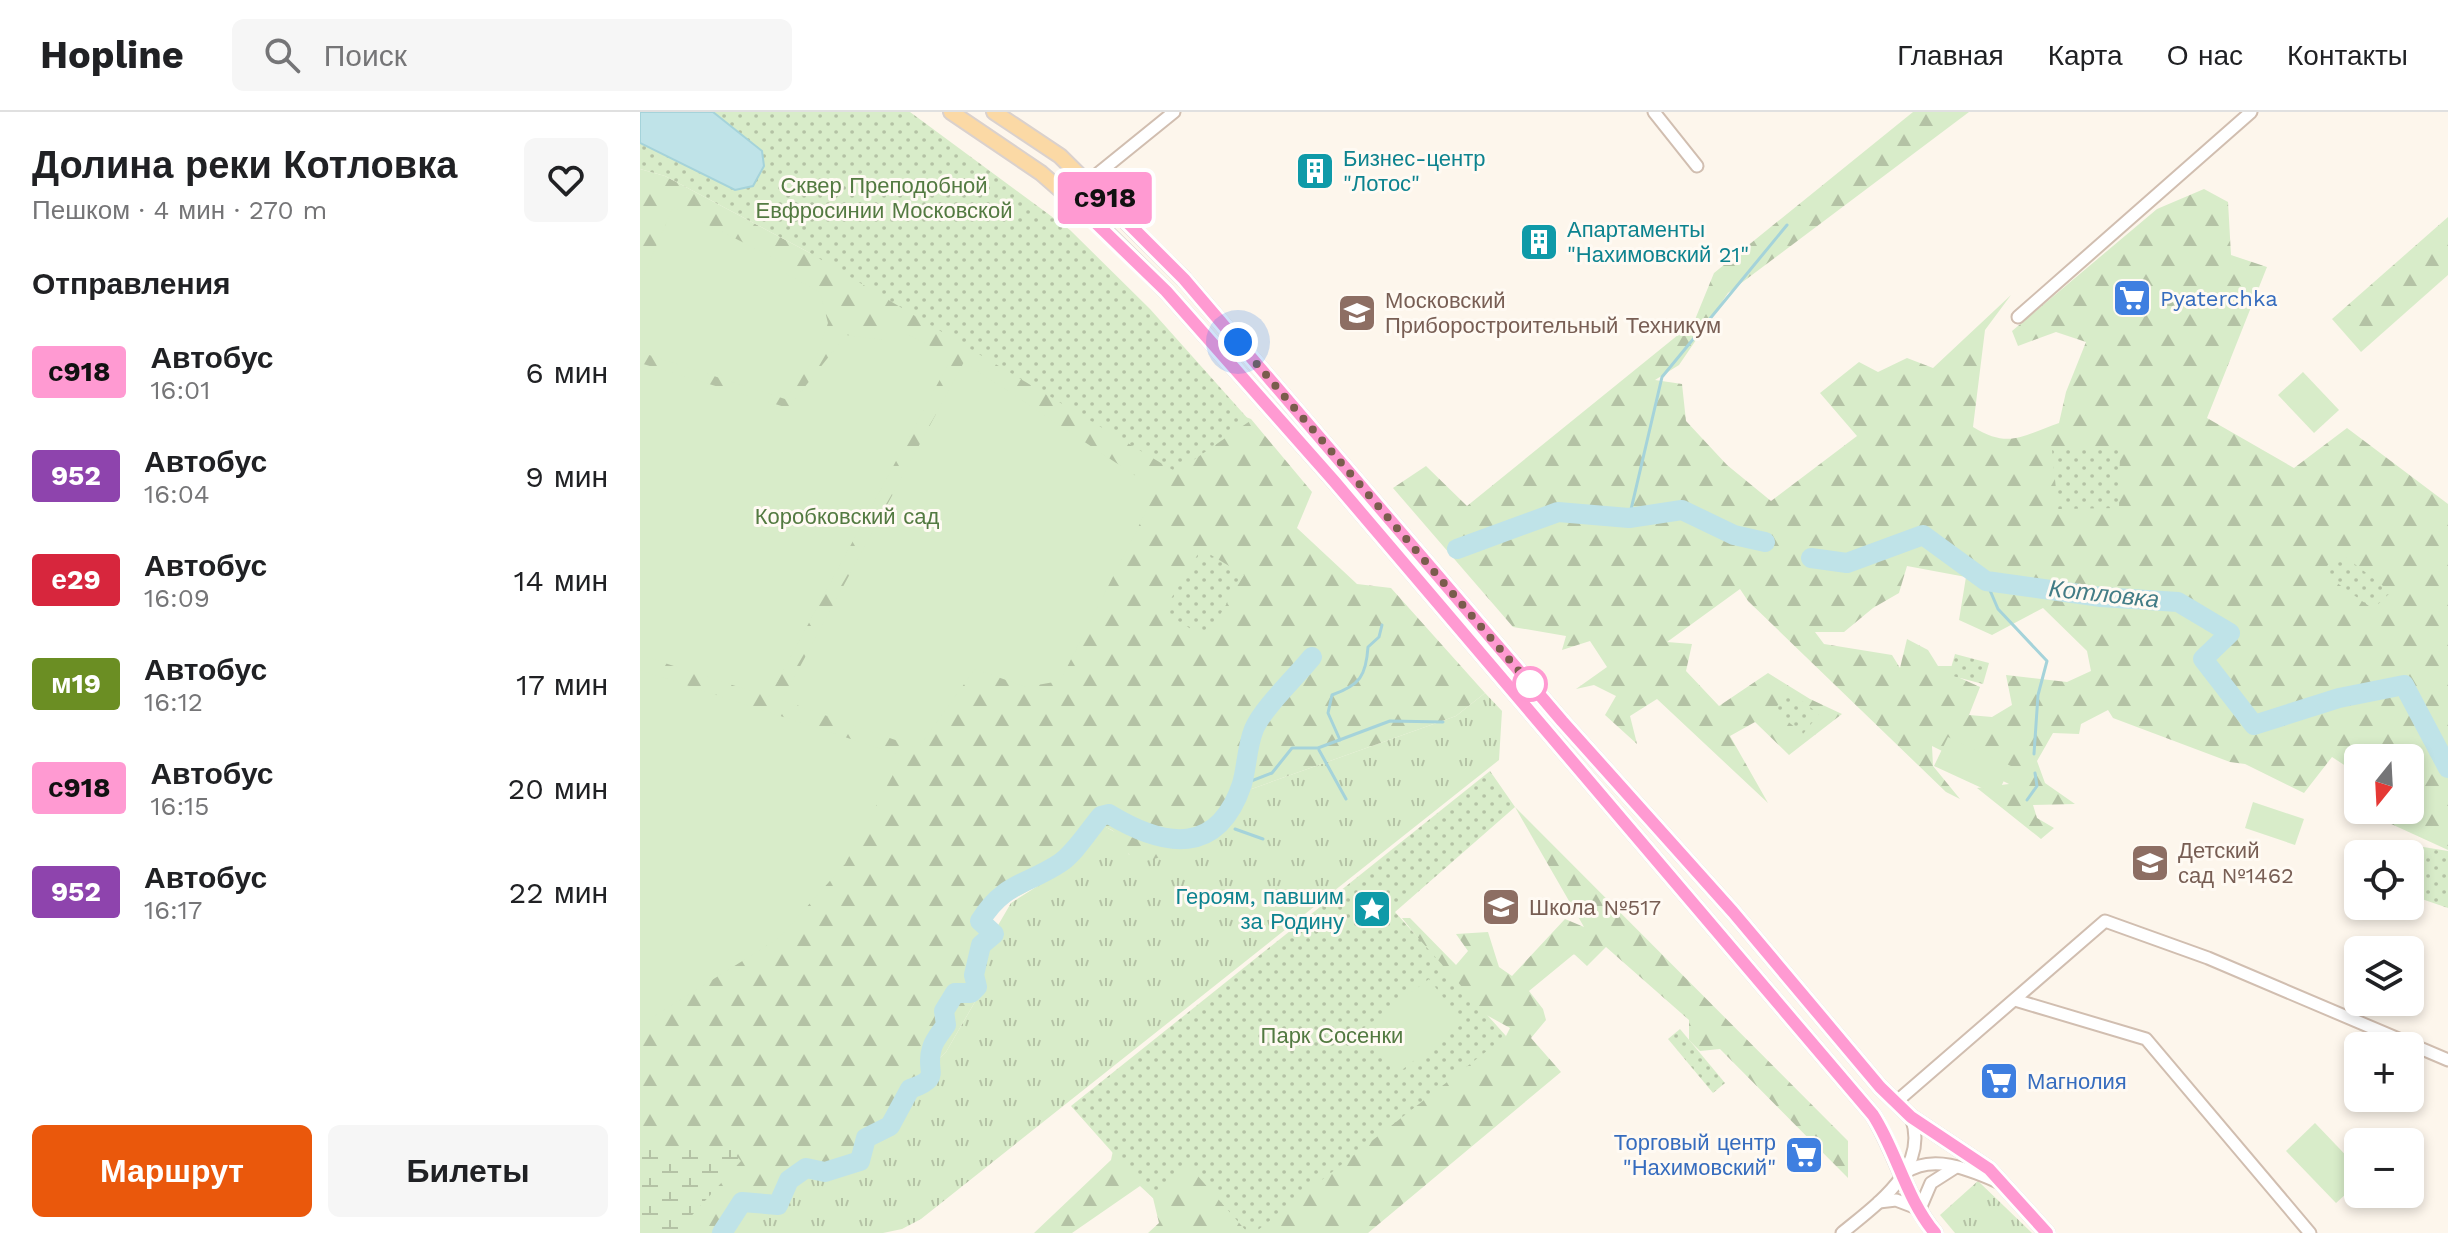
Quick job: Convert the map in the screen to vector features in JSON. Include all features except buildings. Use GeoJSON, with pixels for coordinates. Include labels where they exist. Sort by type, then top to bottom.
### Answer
{"type":"FeatureCollection","features":[{"type":"Feature","properties":{"kind":"main road"},"geometry":{"type":"LineString","coordinates":[[951,112],[1041,173],[1069,197],[1166,291],[1334,481],[1823,1053],[1883,1130],[1918,1210],[1935,1233]]}},
{"type":"Feature","properties":{"kind":"main road"},"geometry":{"type":"LineString","coordinates":[[994,112],[1060,156],[1195,291],[1562,721],[1733,912],[1896,1102],[1911,1117],[1981,1164],[2047,1233]]}},
{"type":"Feature","properties":{"kind":"street"},"geometry":{"type":"LineString","coordinates":[[1069,197],[1174,112]]}},
{"type":"Feature","properties":{"kind":"street"},"geometry":{"type":"LineString","coordinates":[[1654,112],[1697,166]]}},
{"type":"Feature","properties":{"kind":"street"},"geometry":{"type":"LineString","coordinates":[[2018,317],[2251,112]]}},
{"type":"Feature","properties":{"kind":"street"},"geometry":{"type":"LineString","coordinates":[[1896,1102],[2105,921],[2208,958],[2448,1060]]}},
{"type":"Feature","properties":{"kind":"street"},"geometry":{"type":"LineString","coordinates":[[2015,1000],[2146,1039],[2310,1233]]}},
{"type":"Feature","properties":{"kind":"street"},"geometry":{"type":"LineString","coordinates":[[1842,1233],[1878,1202],[1904,1173],[1916,1143],[1911,1117]]}},
{"type":"Feature","properties":{"kind":"street"},"geometry":{"type":"LineString","coordinates":[[1878,1202],[1897,1172],[1883,1130]]}},
{"type":"Feature","properties":{"kind":"street"},"geometry":{"type":"LineString","coordinates":[[1904,1173],[1928,1164],[1957,1166],[2003,1184]]}},
{"type":"Feature","properties":{"kind":"street"},"geometry":{"type":"LineString","coordinates":[[1878,1202],[1896,1200],[1918,1210],[1931,1183],[1957,1166]]}},
{"type":"Feature","properties":{"kind":"green space","name":"Сквер Преподобной Евфросинии Московской"},"geometry":{"type":"Polygon","coordinates":[[[640,112],[910,112],[1070,230],[1150,309],[1250,421],[1176,472],[810,253],[665,176],[640,169],[640,112]]]}},
{"type":"Feature","properties":{"kind":"green space"},"geometry":{"type":"Polygon","coordinates":[[[1913,112],[1969,112],[1728,293],[1679,365],[1655,380],[1682,384],[1686,421],[1727,465],[1771,501],[1857,436],[1820,393],[1859,362],[1878,372],[1907,358],[1933,368],[2011,295],[1985,330],[1973,427],[2006,439],[2025,436],[2059,423],[2066,392],[2086,342],[2056,332],[2018,346],[2012,331],[2157,209],[2204,189],[2228,202],[2231,255],[2267,267],[2207,418],[2294,468],[2347,428],[2448,504],[2448,850],[2391,824],[2424,824],[2424,744],[2344,744],[2344,765],[2332,757],[2304,793],[2245,764],[2230,762],[2113,718],[2108,710],[2081,724],[2079,734],[2053,733],[2037,761],[2045,783],[2075,804],[2033,805],[2037,818],[2054,828],[2041,839],[1977,788],[2009,784],[1932,746],[1933,766],[1960,799],[1946,792],[1748,601],[1740,589],[1667,642],[1692,644],[1686,671],[1719,706],[1768,673],[1842,714],[1789,755],[1755,722],[1730,736],[1768,803],[1657,699],[1630,716],[1637,744],[1605,715],[1616,696],[1594,685],[1576,689],[1607,667],[1590,641],[1562,650],[1566,636],[1513,627],[1393,488],[1426,466],[1467,506],[1694,322],[1714,273],[1913,112]],[[1907,566],[1899,593],[1873,608],[1844,632],[1815,632],[1824,644],[1892,655],[1900,668],[1907,639],[1928,650],[1938,666],[1952,666],[1960,678],[1980,687],[1969,715],[1992,717],[2012,705],[2006,675],[2067,682],[2091,671],[2087,651],[2043,608],[1992,635],[1959,620],[1966,577],[1907,566]]]}},
{"type":"Feature","properties":{"kind":"green space","name":"Коробковский сад"},"geometry":{"type":"Polygon","coordinates":[[[640,169],[665,176],[810,253],[1251,419],[1312,492],[1297,528],[1357,584],[1391,588],[1485,693],[1456,716],[1243,792],[1204,833],[1176,853],[1146,861],[1133,859],[1115,833],[1104,827],[1096,827],[1061,865],[1035,887],[1005,901],[988,904],[979,921],[992,935],[980,944],[972,974],[976,1000],[946,1052],[907,1089],[888,1125],[865,1137],[858,1160],[829,1169],[804,1164],[788,1178],[776,1202],[741,1200],[717,1233],[640,1233],[640,169]]]}},
{"type":"Feature","properties":{"kind":"green space"},"geometry":{"type":"Polygon","coordinates":[[[673,207],[782,262],[785,273],[820,292],[828,323],[817,356],[785,399],[640,352],[640,284],[673,207]]]}},
{"type":"Feature","properties":{"kind":"green space"},"geometry":{"type":"Polygon","coordinates":[[[2448,217],[2448,275],[2361,352],[2332,319],[2448,217]]]}},
{"type":"Feature","properties":{"kind":"green space","name":"Коробковский сад"},"geometry":{"type":"Polygon","coordinates":[[[891,326],[952,357],[769,697],[640,655],[640,363],[788,408],[846,335],[883,340],[891,326]]]}},
{"type":"Feature","properties":{"kind":"green space"},"geometry":{"type":"Polygon","coordinates":[[[964,362],[1157,490],[1060,681],[1026,687],[975,669],[918,748],[782,700],[964,362]]]}},
{"type":"Feature","properties":{"kind":"green space"},"geometry":{"type":"Polygon","coordinates":[[[2303,372],[2339,410],[2314,433],[2278,395],[2303,372]]]}},
{"type":"Feature","properties":{"kind":"green space"},"geometry":{"type":"Polygon","coordinates":[[[2120,449],[2119,508],[2058,509],[2052,450],[2120,449]]]}},
{"type":"Feature","properties":{"kind":"green space"},"geometry":{"type":"Polygon","coordinates":[[[1201,549],[1244,575],[1206,638],[1163,612],[1201,549]]]}},
{"type":"Feature","properties":{"kind":"green space"},"geometry":{"type":"Polygon","coordinates":[[[2339,552],[2391,592],[2373,609],[2322,572],[2339,552]]]}},
{"type":"Feature","properties":{"kind":"green space"},"geometry":{"type":"Polygon","coordinates":[[[1955,654],[1989,663],[1983,684],[1949,675],[1955,654]]]}},
{"type":"Feature","properties":{"kind":"green space"},"geometry":{"type":"Polygon","coordinates":[[[640,670],[903,756],[845,864],[779,938],[640,1025],[640,670]]]}},
{"type":"Feature","properties":{"kind":"green space"},"geometry":{"type":"Polygon","coordinates":[[[1789,691],[1819,714],[1803,734],[1774,710],[1789,691]]]}},
{"type":"Feature","properties":{"kind":"green space"},"geometry":{"type":"Polygon","coordinates":[[[1485,693],[1502,711],[1499,760],[921,1219],[902,1229],[883,1233],[717,1233],[741,1199],[776,1202],[788,1178],[804,1164],[829,1169],[865,1136],[888,1125],[907,1089],[946,1052],[976,1000],[972,974],[980,944],[990,939],[1011,903],[1044,882],[1096,826],[1104,826],[1124,837],[1129,855],[1204,833],[1243,792],[1456,716],[1485,693]]]}},
{"type":"Feature","properties":{"kind":"green space"},"geometry":{"type":"Polygon","coordinates":[[[1948,737],[2011,766],[1997,795],[1934,766],[1948,737]]]}},
{"type":"Feature","properties":{"kind":"green space","name":"Парк Сосенки"},"geometry":{"type":"Polygon","coordinates":[[[1490,771],[1515,807],[1395,912],[1506,1036],[1254,1233],[1248,1233],[1189,1166],[1153,1198],[1071,1106],[1490,771]]]}},
{"type":"Feature","properties":{"kind":"green space"},"geometry":{"type":"Polygon","coordinates":[[[2253,802],[2304,819],[2295,845],[2245,828],[2253,802]]]}},
{"type":"Feature","properties":{"kind":"green space"},"geometry":{"type":"Polygon","coordinates":[[[1515,807],[1848,1141],[1848,1178],[1720,1049],[1700,1051],[1689,1040],[1689,1020],[1606,947],[1587,966],[1574,954],[1529,991],[1543,1009],[1546,1020],[1531,1038],[1561,1072],[1368,1233],[1148,1233],[1159,1223],[1153,1198],[1140,1186],[1072,1233],[1034,1233],[1111,1160],[1115,1141],[1506,1036],[1510,1028],[1472,1007],[1402,918],[1410,918],[1456,965],[1468,951],[1456,934],[1488,932],[1499,967],[1512,976],[1565,919],[1584,927],[1515,807]]]}},
{"type":"Feature","properties":{"kind":"green space"},"geometry":{"type":"Polygon","coordinates":[[[2424,847],[2448,851],[2448,908],[2424,900],[2424,847]]]}},
{"type":"Feature","properties":{"kind":"green space"},"geometry":{"type":"Polygon","coordinates":[[[1429,979],[1463,1023],[1398,1073],[1364,1028],[1429,979]]]}},
{"type":"Feature","properties":{"kind":"green space"},"geometry":{"type":"Polygon","coordinates":[[[1680,1029],[1725,1083],[1713,1093],[1668,1039],[1680,1029]]]}},
{"type":"Feature","properties":{"kind":"green space"},"geometry":{"type":"Polygon","coordinates":[[[2315,1123],[2344,1153],[2344,1196],[2336,1203],[2286,1151],[2315,1123]]]}},
{"type":"Feature","properties":{"kind":"green space"},"geometry":{"type":"Polygon","coordinates":[[[640,1150],[731,1150],[741,1161],[676,1233],[640,1233],[640,1150]]]}},
{"type":"Feature","properties":{"kind":"green space"},"geometry":{"type":"Polygon","coordinates":[[[1978,1181],[2032,1233],[1955,1233],[1940,1215],[1978,1181]]]}},
{"type":"Feature","properties":{"kind":"water"},"geometry":{"type":"Polygon","coordinates":[[[640,112],[713,112],[762,151],[764,166],[753,186],[735,190],[640,143],[640,112]]]}},
{"type":"Feature","properties":{"kind":"waterway"},"geometry":{"type":"LineString","coordinates":[[1629,518],[1662,377],[1787,225]]}},
{"type":"Feature","properties":{"kind":"waterway","name":"Котловка"},"geometry":{"type":"LineString","coordinates":[[1457,549],[1558,512],[1629,518],[1682,510],[1734,535],[1765,542]]}},
{"type":"Feature","properties":{"kind":"waterway","name":"Котловка"},"geometry":{"type":"LineString","coordinates":[[1811,558],[1847,563],[1923,535],[1986,581],[2101,597],[2178,602],[2230,633],[2203,659],[2254,725],[2339,698],[2404,685],[2448,768]]}},
{"type":"Feature","properties":{"kind":"waterway"},"geometry":{"type":"LineString","coordinates":[[1986,581],[1998,609],[2047,661],[2038,695],[2034,754]]}},
{"type":"Feature","properties":{"kind":"waterway"},"geometry":{"type":"LineString","coordinates":[[1340,740],[1328,713],[1332,695],[1360,678],[1368,647],[1379,637],[1382,625]]}},
{"type":"Feature","properties":{"kind":"waterway","name":"Котловка"},"geometry":{"type":"LineString","coordinates":[[722,1233],[742,1202],[778,1205],[789,1180],[806,1168],[825,1172],[860,1161],[866,1138],[890,1126],[910,1089],[930,1077],[932,1048],[946,1025],[944,1011],[955,993],[971,993],[977,987],[974,975],[981,945],[994,934],[980,921],[1007,891],[1066,859],[1101,816],[1109,814],[1150,834],[1169,838],[1188,839],[1204,834],[1219,824],[1232,807],[1242,784],[1250,742],[1258,721],[1312,657]]}},
{"type":"Feature","properties":{"kind":"waterway"},"geometry":{"type":"LineString","coordinates":[[1241,785],[1272,773],[1292,748],[1318,748],[1390,721],[1443,722]]}},
{"type":"Feature","properties":{"kind":"waterway"},"geometry":{"type":"LineString","coordinates":[[1319,750],[1346,799]]}},
{"type":"Feature","properties":{"kind":"waterway"},"geometry":{"type":"LineString","coordinates":[[2027,800],[2037,786],[2035,773]]}},
{"type":"Feature","properties":{"kind":"waterway","name":"Котловка"},"geometry":{"type":"LineString","coordinates":[[1222,825],[1227,826]]}},
{"type":"Feature","properties":{"kind":"waterway"},"geometry":{"type":"LineString","coordinates":[[1235,829],[1263,839]]}},
{"type":"Feature","properties":{"kind":"bus line","name":"с918"},"geometry":{"type":"LineString","coordinates":[[1935,1233],[1917,1208],[1888,1137],[1823,1053],[1334,481],[1166,291],[1069,197],[1086,181],[1184,279],[1562,721],[1733,912],[1880,1087],[1911,1117],[1989,1169],[2047,1233]]}},
{"type":"Feature","properties":{"kind":"place","name":"Бизнес-центр \"Лотос\""},"geometry":{"type":"Point","coordinates":[1315,171]}},
{"type":"Feature","properties":{"kind":"place","name":"Апартаменты \"Нахимовский 21\""},"geometry":{"type":"Point","coordinates":[1539,242]}},
{"type":"Feature","properties":{"kind":"place","name":"Pyaterchka"},"geometry":{"type":"Point","coordinates":[2132,298]}},
{"type":"Feature","properties":{"kind":"place","name":"Московский Приборостроительный Техникум"},"geometry":{"type":"Point","coordinates":[1357,313]}},
{"type":"Feature","properties":{"kind":"place","name":"Детский сад №1462"},"geometry":{"type":"Point","coordinates":[2150,863]}},
{"type":"Feature","properties":{"kind":"place","name":"Школа №517"},"geometry":{"type":"Point","coordinates":[1501,907]}},
{"type":"Feature","properties":{"kind":"place","name":"Героям, павшим за Родину"},"geometry":{"type":"Point","coordinates":[1372,909]}},
{"type":"Feature","properties":{"kind":"place","name":"Магнолия"},"geometry":{"type":"Point","coordinates":[1999,1081]}},
{"type":"Feature","properties":{"kind":"place","name":"Торговый центр \"Нахимовский\""},"geometry":{"type":"Point","coordinates":[1804,1155]}},
{"type":"Feature","properties":{"kind":"route"},"geometry":{"type":"LineString","coordinates":[[1238,342],[1530,684]]}}]}
